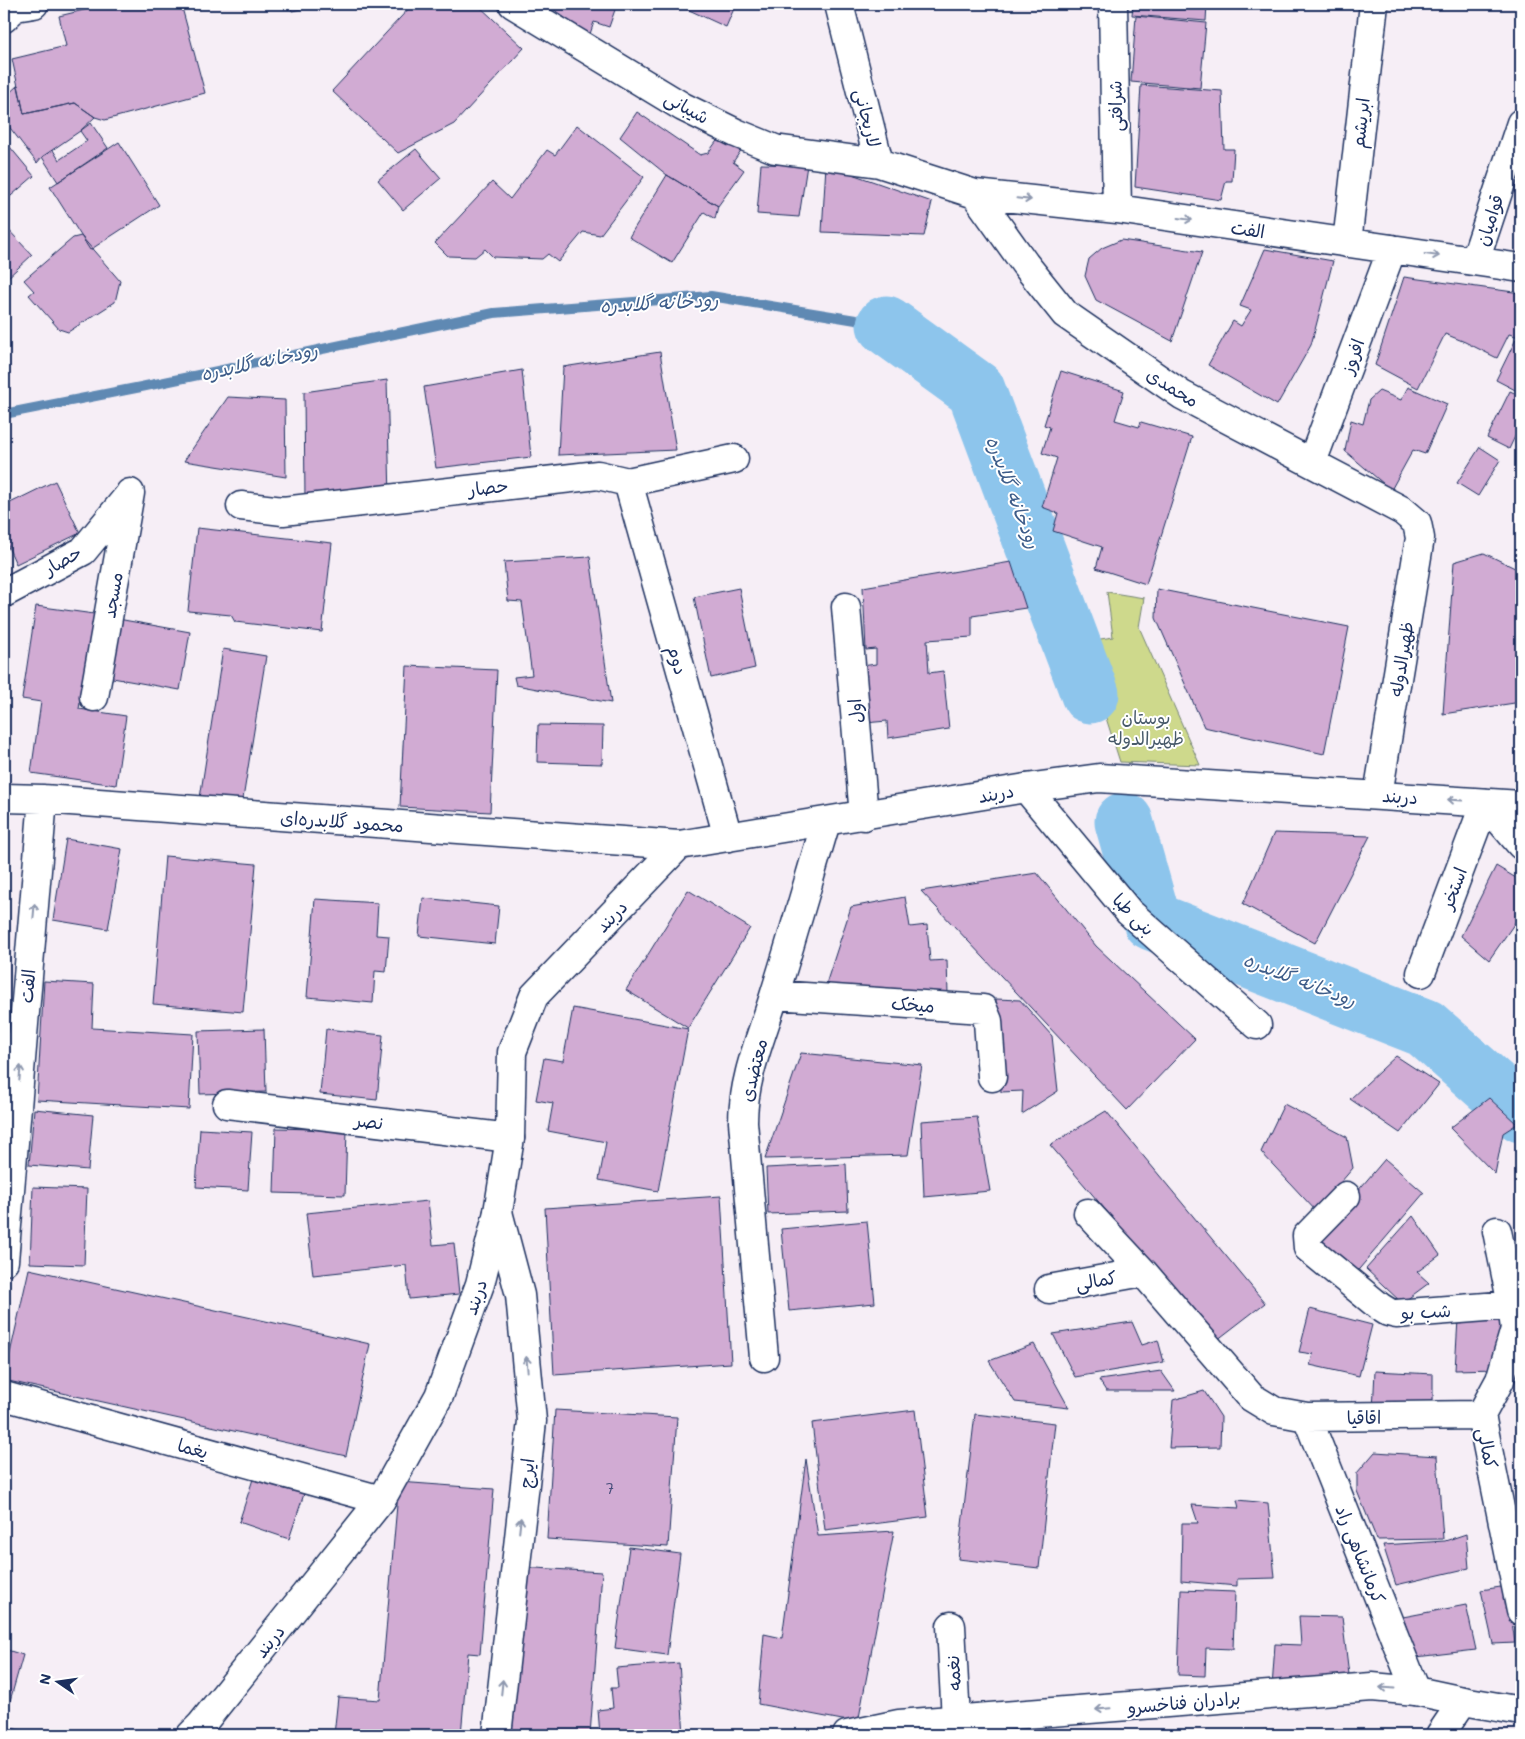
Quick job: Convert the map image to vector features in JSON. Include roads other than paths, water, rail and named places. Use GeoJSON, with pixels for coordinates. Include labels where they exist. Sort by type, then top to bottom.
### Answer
{"type":"FeatureCollection","features":[{"type":"Feature","properties":{"kind":"street","name":"شیبانی"},"geometry":{"type":"LineString","coordinates":[[513,4],[683,107],[736,133],[774,149],[879,163]]}},
{"type":"Feature","properties":{"kind":"street","name":"لاریجانی"},"geometry":{"type":"LineString","coordinates":[[839,4],[879,163],[975,194]]}},
{"type":"Feature","properties":{"kind":"street","name":"شرافتی"},"geometry":{"type":"LineString","coordinates":[[1113,4],[1117,209]]}},
{"type":"Feature","properties":{"kind":"street","name":"ابریشم"},"geometry":{"type":"LineString","coordinates":[[1347,243],[1374,4]]}},
{"type":"Feature","properties":{"kind":"street","name":"قوامیان"},"geometry":{"type":"LineString","coordinates":[[1475,261],[1521,123]]}},
{"type":"Feature","properties":{"kind":"street","name":"الفت"},"geometry":{"type":"LineString","coordinates":[[975,194],[1117,209],[1521,268]]}},
{"type":"Feature","properties":{"kind":"street","name":"محمدی"},"geometry":{"type":"LineString","coordinates":[[975,194],[1025,264],[1065,314],[1182,395],[1403,511],[1417,524]]}},
{"type":"Feature","properties":{"kind":"street","name":"افروز"},"geometry":{"type":"LineString","coordinates":[[1312,462],[1392,249]]}},
{"type":"Feature","properties":{"kind":"street","name":"حصار"},"geometry":{"type":"LineString","coordinates":[[240,506],[283,511],[598,475],[628,482],[734,459]]}},
{"type":"Feature","properties":{"kind":"street","name":"دوم"},"geometry":{"type":"LineString","coordinates":[[628,482],[728,838]]}},
{"type":"Feature","properties":{"kind":"street","name":"حصار"},"geometry":{"type":"LineString","coordinates":[[4,593],[83,551],[130,493]]}},
{"type":"Feature","properties":{"kind":"street","name":"مسجد"},"geometry":{"type":"LineString","coordinates":[[94,697],[130,493]]}},
{"type":"Feature","properties":{"kind":"street","name":"ظهیرالدوله"},"geometry":{"type":"LineString","coordinates":[[1378,795],[1420,538],[1417,524]]}},
{"type":"Feature","properties":{"kind":"street","name":"اول"},"geometry":{"type":"LineString","coordinates":[[846,607],[864,816]]}},
{"type":"Feature","properties":{"kind":"street","name":"دربند"},"geometry":{"type":"LineString","coordinates":[[198,1732],[381,1500],[439,1396],[480,1284],[498,1212],[510,1138],[512,1052],[534,996],[679,845],[1026,788],[1099,778],[1521,805]]}},
{"type":"Feature","properties":{"kind":"street","name":"بنی طبا"},"geometry":{"type":"LineString","coordinates":[[1026,788],[1129,912],[1257,1025]]}},
{"type":"Feature","properties":{"kind":"street","name":"محمود گلابدره‌ای"},"geometry":{"type":"LineString","coordinates":[[4,798],[43,799],[679,845]]}},
{"type":"Feature","properties":{"kind":"street","name":"الفت"},"geometry":{"type":"LineString","coordinates":[[4,1261],[43,799]]}},
{"type":"Feature","properties":{"kind":"street"},"geometry":{"type":"LineString","coordinates":[[1485,803],[1521,845]]}},
{"type":"Feature","properties":{"kind":"street","name":"استخر"},"geometry":{"type":"LineString","coordinates":[[1421,973],[1485,803]]}},
{"type":"Feature","properties":{"kind":"street","name":"معتضدی"},"geometry":{"type":"LineString","coordinates":[[764,1357],[743,1122],[743,1102],[747,1078],[775,995],[826,822]]}},
{"type":"Feature","properties":{"kind":"street","name":"میخک"},"geometry":{"type":"LineString","coordinates":[[775,995],[983,1010],[988,1022],[992,1077]]}},
{"type":"Feature","properties":{"kind":"street","name":"نصر"},"geometry":{"type":"LineString","coordinates":[[228,1104],[510,1138]]}},
{"type":"Feature","properties":{"kind":"street","name":"شب بو"},"geometry":{"type":"LineString","coordinates":[[1346,1196],[1307,1236],[1308,1248],[1388,1312],[1396,1314],[1512,1305]]}},
{"type":"Feature","properties":{"kind":"street","name":"ایرج"},"geometry":{"type":"LineString","coordinates":[[497,1735],[532,1421],[520,1295],[498,1212]]}},
{"type":"Feature","properties":{"kind":"street","name":"اقاقیا"},"geometry":{"type":"LineString","coordinates":[[1088,1213],[1144,1272],[1252,1397],[1274,1411],[1306,1417],[1481,1415]]}},
{"type":"Feature","properties":{"kind":"street","name":"کمالی"},"geometry":{"type":"LineString","coordinates":[[1497,1231],[1512,1305],[1514,1329],[1500,1380],[1481,1415],[1521,1611]]}},
{"type":"Feature","properties":{"kind":"street","name":"کمالی"},"geometry":{"type":"LineString","coordinates":[[1049,1288],[1144,1272]]}},
{"type":"Feature","properties":{"kind":"street","name":"یغما"},"geometry":{"type":"LineString","coordinates":[[4,1396],[381,1500]]}},
{"type":"Feature","properties":{"kind":"street","name":"کرمانشاهی راد"},"geometry":{"type":"LineString","coordinates":[[1306,1417],[1416,1691]]}},
{"type":"Feature","properties":{"kind":"street","name":"نغمه"},"geometry":{"type":"LineString","coordinates":[[951,1626],[956,1720]]}},
{"type":"Feature","properties":{"kind":"street","name":"برادران فناخسرو"},"geometry":{"type":"LineString","coordinates":[[847,1735],[898,1724],[1372,1687],[1416,1691],[1463,1702],[1521,1711]]}},
{"type":"Feature","properties":{"kind":"street"},"geometry":{"type":"LineString","coordinates":[[1440,1735],[1463,1702]]}},
{"type":"Feature","properties":{"kind":"waterway","name":"رودخانه گلابدره"},"geometry":{"type":"LineString","coordinates":[[4,414],[494,313],[711,296],[886,325]]}},
{"type":"Feature","properties":{"kind":"waterway","name":"رودخانه گلابدره"},"geometry":{"type":"LineString","coordinates":[[886,325],[976,390],[1090,694]]}},
{"type":"Feature","properties":{"kind":"waterway","name":"رودخانه گلابدره"},"geometry":{"type":"LineString","coordinates":[[1124,822],[1152,921],[1425,1028],[1521,1113]]}},
{"type":"Feature","properties":{"kind":"park label","name":"بوستان ظهیرالدوله"},"geometry":{"type":"Point","coordinates":[1146,728]}}]}
